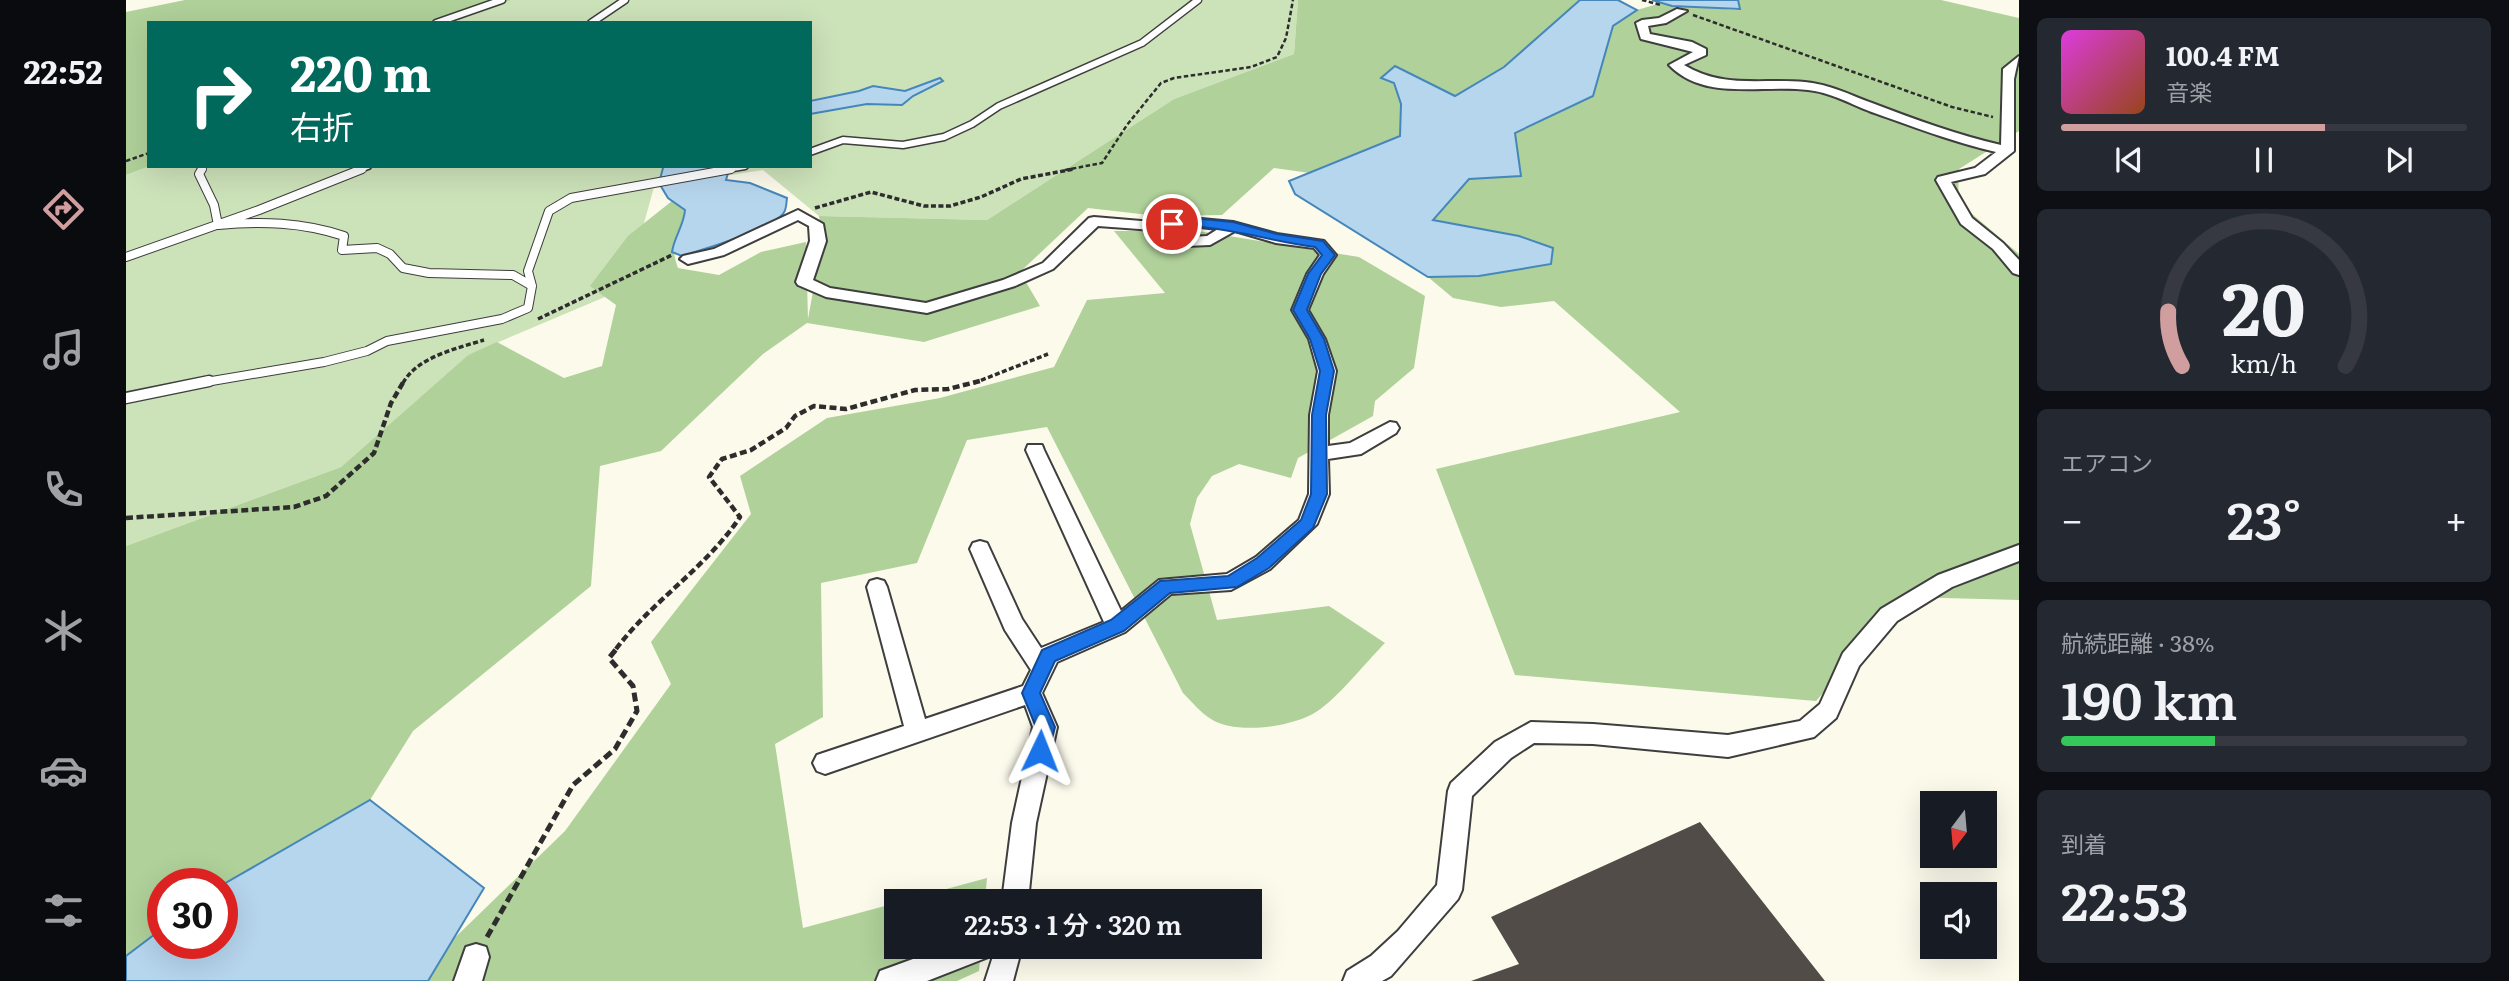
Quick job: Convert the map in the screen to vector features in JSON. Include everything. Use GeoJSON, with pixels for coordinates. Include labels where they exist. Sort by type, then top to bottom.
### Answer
{"type":"FeatureCollection","features":[{"type":"Feature","properties":{"kind":"street"},"geometry":{"type":"LineString","coordinates":[[1681,11],[1662,21],[1642,23],[1644,37],[1688,45],[1702,52],[1675,65],[1693,79],[1732,88],[1810,86],[1962,141],[2007,152]]}},
{"type":"Feature","properties":{"kind":"street"},"geometry":{"type":"LineString","coordinates":[[2019,60],[2009,69],[2006,92],[2010,121],[2007,152],[1979,172],[1943,180],[1966,221],[1998,246],[2019,270]]}},
{"type":"Feature","properties":{"kind":"street"},"geometry":{"type":"LineString","coordinates":[[688,259],[719,253],[798,214],[816,224],[818,241],[804,282],[826,292],[927,308],[1009,283],[1048,265],[1094,221],[1153,226],[1191,222],[1233,226],[1276,238],[1319,244],[1328,255],[1315,274],[1300,310],[1317,339],[1327,371],[1319,415],[1319,494],[1307,524],[1263,563],[1231,582],[1166,586],[1118,626],[1049,655],[1031,693],[1045,727],[1024,822],[1017,889]]}},
{"type":"Feature","properties":{"kind":"street"},"geometry":{"type":"LineString","coordinates":[[1162,242],[1210,240],[1233,226]]}},
{"type":"Feature","properties":{"kind":"street"},"geometry":{"type":"LineString","coordinates":[[1319,454],[1354,449],[1390,428]]}},
{"type":"Feature","properties":{"kind":"street"},"geometry":{"type":"LineString","coordinates":[[1035,450],[1118,626]]}},
{"type":"Feature","properties":{"kind":"street"},"geometry":{"type":"LineString","coordinates":[[980,549],[1013,624],[1042,668]]}},
{"type":"Feature","properties":{"kind":"street"},"geometry":{"type":"LineString","coordinates":[[1357,981],[1382,974],[1449,890],[1460,791],[1503,750],[1531,732],[1593,734],[1728,746],[1806,730],[1828,710],[1851,660],[1889,615],[1945,581],[2019,553]]}},
{"type":"Feature","properties":{"kind":"street"},"geometry":{"type":"LineString","coordinates":[[877,587],[917,732]]}},
{"type":"Feature","properties":{"kind":"street"},"geometry":{"type":"LineString","coordinates":[[825,763],[1031,693]]}},
{"type":"Feature","properties":{"kind":"street"},"geometry":{"type":"LineString","coordinates":[[890,981],[950,959]]}},
{"type":"Feature","properties":{"kind":"street"},"geometry":{"type":"LineString","coordinates":[[999,981],[1005,959]]}},
{"type":"Feature","properties":{"kind":"lane"},"geometry":{"type":"LineString","coordinates":[[442,21],[502,0]]}},
{"type":"Feature","properties":{"kind":"lane"},"geometry":{"type":"LineString","coordinates":[[594,21],[625,0]]}},
{"type":"Feature","properties":{"kind":"lane"},"geometry":{"type":"LineString","coordinates":[[812,151],[843,140],[903,145],[944,137],[972,124],[999,106],[1142,43],[1198,0]]}},
{"type":"Feature","properties":{"kind":"lane"},"geometry":{"type":"LineString","coordinates":[[203,168],[199,174],[214,205],[218,225]]}},
{"type":"Feature","properties":{"kind":"lane"},"geometry":{"type":"LineString","coordinates":[[126,257],[218,225],[363,168]]}},
{"type":"Feature","properties":{"kind":"lane"},"geometry":{"type":"LineString","coordinates":[[126,398],[237,375],[324,362],[367,351],[387,341],[502,319],[528,308],[532,286],[528,271],[549,211],[571,198],[734,168]]}},
{"type":"Feature","properties":{"kind":"lane"},"geometry":{"type":"LineString","coordinates":[[218,225],[262,221],[323,228],[344,236],[342,250],[380,247],[393,253],[403,268],[429,273],[513,275],[532,286]]}},
{"type":"Feature","properties":{"kind":"path"},"geometry":{"type":"LineString","coordinates":[[798,214],[860,193],[871,192],[924,206],[950,206],[981,197],[1028,177],[1102,163],[1127,125],[1161,83],[1168,79],[1209,75],[1267,62],[1279,55],[1288,30],[1293,0]]}},
{"type":"Feature","properties":{"kind":"path"},"geometry":{"type":"LineString","coordinates":[[1642,0],[1681,11],[1952,107],[2010,121]]}},
{"type":"Feature","properties":{"kind":"path"},"geometry":{"type":"LineString","coordinates":[[126,161],[147,154]]}},
{"type":"Feature","properties":{"kind":"path"},"geometry":{"type":"LineString","coordinates":[[536,320],[673,255],[688,259]]}},
{"type":"Feature","properties":{"kind":"path"},"geometry":{"type":"LineString","coordinates":[[126,518],[294,507],[326,496],[374,453],[391,403],[408,373],[446,352],[492,337]]}},
{"type":"Feature","properties":{"kind":"path"},"geometry":{"type":"LineString","coordinates":[[472,969],[573,786],[615,749],[637,711],[633,686],[609,658],[643,615],[700,564],[733,529],[740,517],[709,477],[722,459],[751,450],[786,428],[795,416],[814,406],[846,409],[915,390],[957,387],[1041,359],[1048,354]]}},
{"type":"Feature","properties":{"kind":"green space"},"geometry":{"type":"Polygon","coordinates":[[[185,0],[512,0],[451,21],[147,21],[147,167],[126,175],[126,12],[185,0]]]}},
{"type":"Feature","properties":{"kind":"green space"},"geometry":{"type":"Polygon","coordinates":[[[512,0],[1298,0],[1294,54],[1174,99],[987,220],[819,216],[763,170],[654,187],[626,288],[468,355],[341,467],[126,546],[126,175],[147,167],[812,168],[812,21],[451,21],[512,0]]]}},
{"type":"Feature","properties":{"kind":"green space"},"geometry":{"type":"Polygon","coordinates":[[[1298,0],[1580,0],[1504,67],[1455,96],[1394,83],[1401,104],[1400,136],[1310,173],[1274,168],[1222,215],[1158,216],[1088,208],[1020,272],[1040,306],[924,342],[807,323],[763,354],[661,451],[600,466],[591,586],[413,731],[370,800],[238,876],[238,868],[147,868],[147,940],[126,956],[126,546],[341,467],[468,355],[497,342],[564,378],[602,366],[616,305],[590,286],[628,236],[672,201],[685,210],[674,242],[678,268],[719,275],[761,252],[806,242],[808,319],[822,242],[819,216],[987,220],[1174,99],[1294,54],[1298,0]]]}},
{"type":"Feature","properties":{"kind":"green space"},"geometry":{"type":"Polygon","coordinates":[[[1738,0],[1941,0],[2019,18],[2019,131],[1959,169],[1958,202],[2019,254],[2019,600],[1907,597],[1816,701],[1515,675],[1436,469],[1680,412],[1554,301],[1501,307],[1453,298],[1428,277],[1479,276],[1551,264],[1552,248],[1519,236],[1433,220],[1514,134],[1593,96],[1613,26],[1637,10],[1661,3],[1735,10],[1740,9],[1738,0]]]}},
{"type":"Feature","properties":{"kind":"green space"},"geometry":{"type":"Polygon","coordinates":[[[1114,231],[1198,231],[1359,257],[1425,296],[1414,368],[1375,401],[1373,416],[1298,458],[1291,478],[1239,464],[1212,476],[1197,498],[1190,524],[1217,620],[1329,606],[1385,643],[1333,699],[1306,717],[1279,725],[1234,727],[1211,719],[1183,693],[1047,427],[967,440],[917,563],[821,583],[823,717],[775,744],[803,928],[884,906],[884,959],[980,959],[979,971],[957,981],[426,981],[438,954],[565,831],[671,684],[651,642],[751,514],[740,476],[827,418],[940,398],[1054,367],[1087,300],[1165,293],[1114,231]]]}},
{"type":"Feature","properties":{"kind":"green space"},"geometry":{"type":"Polygon","coordinates":[[[987,878],[986,889],[946,889],[987,878]]]}},
{"type":"Feature","properties":{"kind":"water"},"geometry":{"type":"Polygon","coordinates":[[[1580,0],[1618,0],[1637,10],[1613,26],[1593,96],[1515,133],[1521,176],[1469,179],[1433,220],[1519,236],[1553,248],[1551,264],[1479,276],[1428,277],[1295,194],[1289,181],[1400,136],[1401,104],[1394,83],[1381,78],[1395,66],[1455,96],[1504,67],[1580,0]]]}},
{"type":"Feature","properties":{"kind":"water"},"geometry":{"type":"Polygon","coordinates":[[[1652,0],[1738,0],[1740,9],[1672,6],[1652,0]]]}},
{"type":"Feature","properties":{"kind":"water"},"geometry":{"type":"Polygon","coordinates":[[[940,78],[943,81],[913,96],[902,105],[867,104],[812,114],[812,101],[873,86],[905,91],[940,78]]]}},
{"type":"Feature","properties":{"kind":"water"},"geometry":{"type":"Polygon","coordinates":[[[663,168],[735,168],[728,173],[726,180],[750,183],[787,198],[783,214],[764,227],[682,256],[672,252],[685,210],[668,198],[659,183],[663,168]]]}},
{"type":"Feature","properties":{"kind":"water"},"geometry":{"type":"Polygon","coordinates":[[[370,800],[484,888],[428,981],[126,981],[126,956],[147,940],[147,959],[238,959],[238,876],[370,800]]]}},
{"type":"Feature","properties":{"kind":"building"},"geometry":{"type":"Polygon","coordinates":[[[1700,822],[1825,981],[1471,981],[1519,964],[1491,917],[1700,822]]]}},
{"type":"Feature","properties":{"kind":"route"},"geometry":{"type":"LineString","coordinates":[[1040,751],[1045,727],[1031,693],[1049,655],[1118,626],[1166,586],[1231,582],[1263,563],[1307,524],[1319,494],[1319,415],[1327,371],[1317,339],[1300,310],[1315,274],[1328,255],[1319,244],[1276,238],[1233,226],[1191,222],[1172,224]]}}]}
